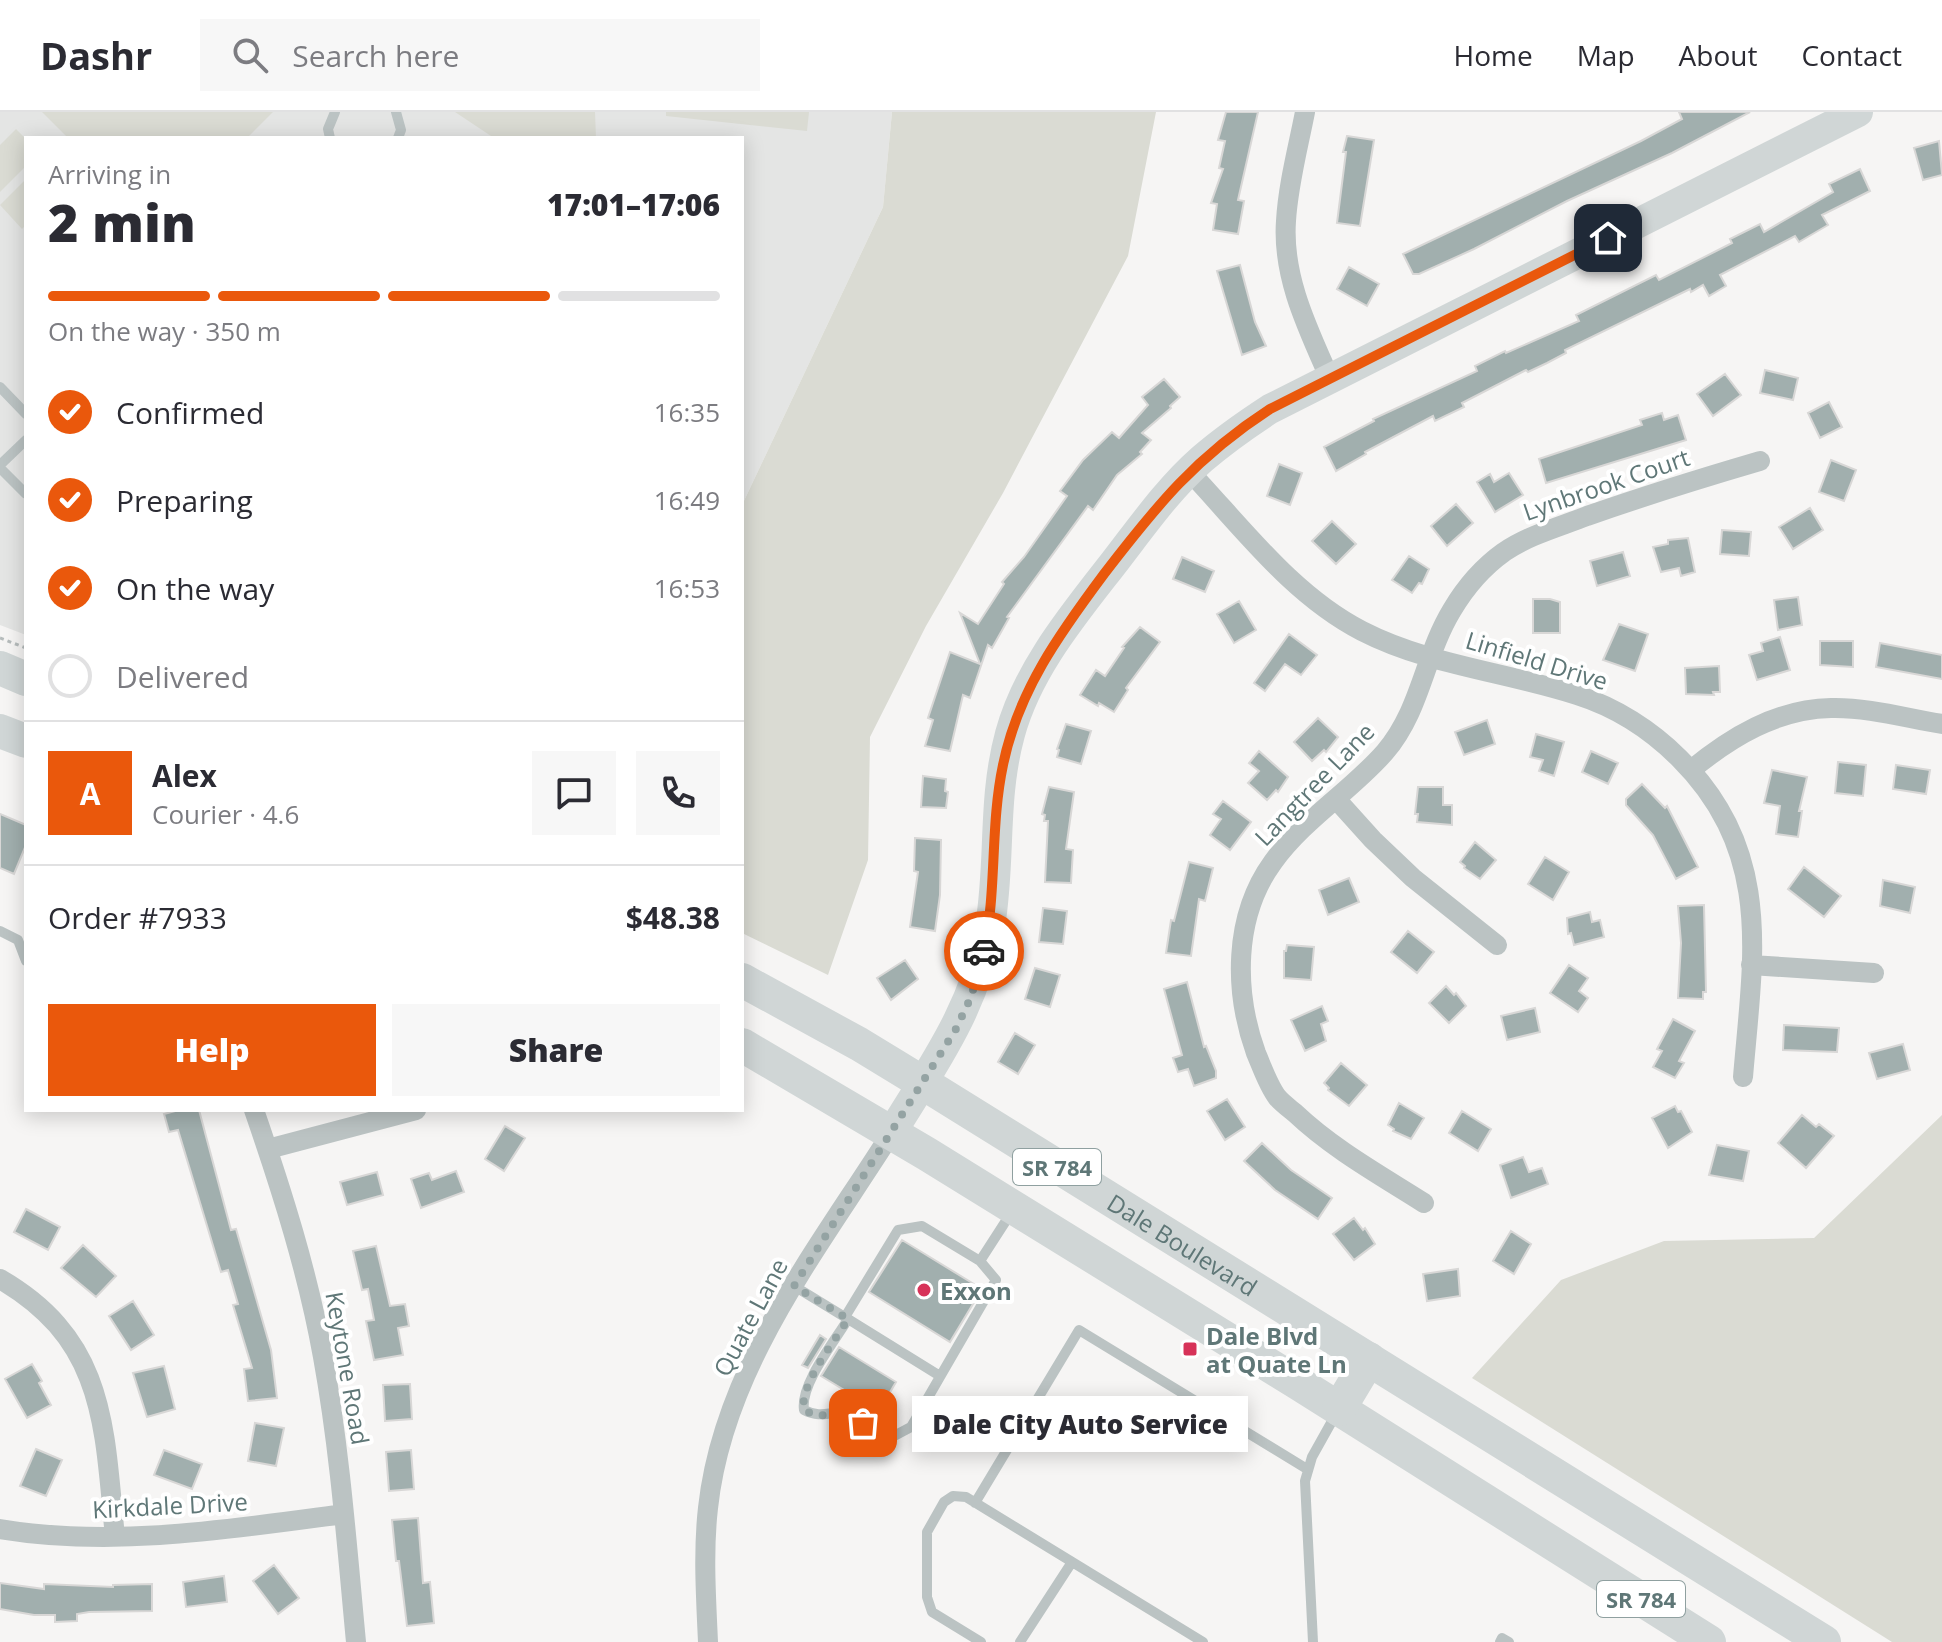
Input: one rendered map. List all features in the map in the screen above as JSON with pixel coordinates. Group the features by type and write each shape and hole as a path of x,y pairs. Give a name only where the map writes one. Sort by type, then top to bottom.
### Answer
{"main road":[{"path":"0,668 24,678"},
{"path":"0,731 24,740"},
{"name":"Dale Boulevard","path":"744,981 923,1083 1824,1642"},
{"name":"SR 784","path":"744,1046 892,1132 1709,1642"},
{"path":"1339,1409 1369,1359"}],"street":[{"path":"1305,112 1285,222 1288,264 1298,306 1330,379"},
{"path":"892,1132 956,1029 982,963 990,924 1002,767 1024,697 1066,625 1157,506 1189,471 1235,432 1270,409 1858,112"},
{"name":"Lynbrook Court","path":"1432,657 1462,593 1502,553 1527,538 1652,493 1760,461"},
{"name":"Linfield Drive","path":"1189,471 1299,588 1361,631 1432,657 1578,695 1641,727 1691,770 1730,826 1741,856 1751,902 1753,934 1743,1077"},
{"name":"Langtree Lane","path":"1424,1203 1344,1152 1277,1097 1250,1036 1243,1004 1242,944 1254,896 1272,862 1290,841 1387,750 1418,699 1432,657"},
{"path":"1691,770 1716,749 1744,732 1806,709 1855,710 1942,724"},
{"path":"1336,799 1413,878 1497,945"},
{"path":"1751,965 1874,973"},
{"name":"Keytone Road","path":"255,1112 305,1276 323,1355 344,1514 356,1642"},
{"path":"268,1149 408,1112"},
{"name":"Quate Lane","path":"708,1642 705,1565 708,1506 717,1458 732,1410 750,1364 794,1286 892,1132"},
{"path":"0,1279 42,1308 63,1330 89,1374 105,1436 115,1537"},
{"name":"Kirkdale Drive","path":"0,1529 27,1534 115,1537 267,1525 344,1514"}],"lane":[{"path":"330,136 328,129 335,112"},
{"path":"396,112 401,130 399,136"},
{"path":"0,387 24,412"},
{"path":"24,442 0,466 24,492"},
{"path":"0,931 18,940 24,956"},
{"path":"980,1261 1014,1208"},
{"path":"922,1226 980,1261 996,1280 911,1427 894,1436 879,1432 846,1413 816,1416 804,1410 802,1400 809,1384 898,1230 922,1226"},
{"path":"794,1286 940,1376"},
{"path":"975,1503 1079,1330 1307,1469"},
{"path":"1313,1642 1304,1502 1307,1469 1339,1409"},
{"path":"981,1642 932,1612 927,1597 927,1532 944,1502 953,1496 966,1497 1203,1642"},
{"path":"1020,1642 1072,1562"},
{"path":"1500,1642 1502,1638 1509,1642"}],"shaded area":[{"path":"0,112 892,112 883,207 744,501 744,136 24,136 24,634 0,625"},
{"path":"42,112 273,112 249,136 66,136"},
{"path":"455,112 595,112 596,136 491,136"},
{"path":"666,112 809,112 807,131 666,116"},
{"path":"892,112 1156,112 1128,256 1003,493 926,626 870,737 868,860 828,975 744,934 744,501 883,207"},
{"path":"16,129 24,137 24,168 0,192 0,145"},
{"path":"24,181 22,229 0,205"},
{"path":"1942,1115 1942,1642 1892,1642 1472,1378 1561,1280 1664,1241 1814,1238"}],"building":[{"path":"1226,112 1258,112 1238,200 1244,201 1238,234 1213,230 1217,204 1211,203 1223,169 1219,168 1225,141 1218,140"},
{"path":"1679,112 1750,112 1474,249 1413,274 1403,254 1641,141 1682,119"},
{"path":"1347,136 1374,140 1360,226 1337,223"},
{"path":"1939,141 1942,175 1923,180 1914,148"},
{"path":"1860,169 1870,191 1822,215 1828,225 1799,242 1795,236 1720,275 1726,286 1709,296 1703,285 1691,292 1690,289 1462,403 1464,407 1435,421 1433,416 1336,471 1324,447 1373,419 1477,371 1475,366 1505,351 1579,321 1576,315 1656,275 1659,280 1732,243 1730,239 1760,224 1764,232 1833,192 1829,184"},
{"path":"1240,265 1255,322 1266,346 1242,355 1217,271"},
{"path":"1349,267 1379,284 1367,306 1337,289"},
{"path":"1765,370 1798,378 1793,400 1760,393"},
{"path":"1725,374 1741,395 1713,416 1697,394"},
{"path":"1164,379 1180,397 1142,433 1151,440 1140,452 1142,454 1117,475 1093,510 1088,506 1007,617 992,648 988,645 970,698 963,695 950,751 925,746 933,720 928,718 950,652 980,664 960,613 978,624 1004,584 1002,582 1024,557 1067,496 1060,491 1083,460 1112,432 1119,438 1148,405 1142,397"},
{"path":"1829,402 1842,427 1820,438 1808,413"},
{"path":"1662,413 1664,420 1678,415 1686,440 1546,483 1539,459 1642,425 1640,420"},
{"path":"1831,460 1856,470 1844,501 1819,492"},
{"path":"1279,464 1302,473 1290,505 1267,496"},
{"path":"1509,473 1523,495 1495,512 1477,482 1490,474 1494,482"},
{"path":"1456,504 1473,523 1447,546 1431,526"},
{"path":"1810,508 1823,530 1793,549 1779,527"},
{"path":"1332,521 1356,544 1336,564 1312,541"},
{"path":"1722,530 1751,532 1749,556 1720,554"},
{"path":"1688,538 1695,572 1681,576 1679,568 1661,572 1653,547 1668,544 1668,540"},
{"path":"1623,552 1630,576 1597,586 1590,561"},
{"path":"1409,556 1429,569 1422,584 1419,583 1412,593 1392,580"},
{"path":"1182,557 1214,571 1205,592 1173,579"},
{"path":"1798,597 1802,625 1778,630 1774,600"},
{"path":"1533,599 1560,602 1560,633 1533,633"},
{"path":"1239,601 1256,630 1234,643 1217,614"},
{"path":"1619,624 1648,634 1635,671 1603,660"},
{"path":"1140,627 1160,642 1126,688 1128,690 1114,712 1080,695 1096,670 1105,676 1122,647"},
{"path":"1289,634 1317,655 1301,675 1285,664 1265,691 1254,683"},
{"path":"1780,637 1790,670 1757,680 1749,655 1763,651 1761,643"},
{"path":"1820,641 1853,641 1853,667 1820,665"},
{"path":"1880,643 1942,655 1942,679 1876,667"},
{"path":"1719,666 1720,692 1713,692 1714,695 1686,694 1685,668"},
{"path":"1318,718 1338,737 1326,752 1324,750 1312,761 1294,742"},
{"path":"1487,720 1495,744 1464,755 1455,732"},
{"path":"1066,724 1091,731 1081,764 1057,757"},
{"path":"1536,734 1564,742 1554,776 1539,771 1543,760 1530,757"},
{"path":"1259,751 1288,777 1278,792 1276,790 1267,800 1248,783 1259,771 1249,763"},
{"path":"1591,751 1618,763 1608,784 1582,772"},
{"path":"1838,762 1866,765 1863,796 1835,793"},
{"path":"1896,765 1930,770 1926,794 1893,789"},
{"path":"1772,770 1807,777 1799,811 1802,811 1798,837 1776,834 1780,806 1764,803"},
{"path":"923,776 946,779 946,808 921,807"},
{"path":"1642,784 1665,808 1667,806 1698,867 1676,879 1653,835 1626,805 1626,799"},
{"path":"1049,787 1074,792 1066,849 1073,850 1071,883 1045,882 1048,821 1044,821 1045,815 1042,814"},
{"path":"1418,787 1443,787 1443,805 1452,805 1452,825 1417,822"},
{"path":"1223,801 1251,822 1230,850 1210,835 1221,819 1213,814"},
{"path":"0,814 24,824 24,850 14,874 0,868"},
{"path":"915,838 941,840 940,895 935,931 910,927 918,872 914,871"},
{"path":"1475,842 1496,860 1480,879 1460,862"},
{"path":"1545,857 1569,872 1553,900 1528,884"},
{"path":"1189,862 1213,868 1205,901 1199,899 1191,956 1166,953 1171,920 1174,921"},
{"path":"1804,867 1841,896 1824,917 1788,889"},
{"path":"1349,878 1359,902 1328,915 1319,890"},
{"path":"1883,880 1915,887 1910,913 1880,906"},
{"path":"1704,905 1706,992 1703,992 1703,999 1678,998 1681,943 1678,906"},
{"path":"1043,908 1067,911 1063,944 1039,942"},
{"path":"1590,912 1592,922 1600,920 1604,937 1574,945 1571,933 1568,934 1567,918"},
{"path":"1408,931 1434,952 1417,973 1391,952"},
{"path":"1287,945 1314,947 1311,980 1284,978 1284,951"},
{"path":"905,960 918,979 891,1000 877,978"},
{"path":"1569,965 1588,978 1579,991 1588,998 1578,1012 1550,993"},
{"path":"1035,968 1060,975 1050,1007 1025,999"},
{"path":"1187,982 1204,1047 1216,1071 1216,1078 1194,1086 1188,1069 1178,1072 1173,1058 1182,1055 1164,989"},
{"path":"1446,986 1466,1006 1449,1023 1429,1003"},
{"path":"1322,1006 1328,1021 1321,1024 1326,1041 1305,1051 1291,1020"},
{"path":"1535,1008 1540,1032 1507,1040 1501,1016"},
{"path":"1673,1019 1695,1031 1679,1061 1684,1063 1675,1078 1653,1067 1662,1051 1657,1049"},
{"path":"1784,1025 1839,1028 1837,1052 1783,1050"},
{"path":"1015,1033 1035,1045 1018,1074 998,1062"},
{"path":"1903,1044 1910,1070 1877,1079 1869,1053"},
{"path":"1341,1063 1367,1085 1349,1106 1328,1090 1324,1083"},
{"path":"1227,1099 1245,1127 1225,1140 1207,1111"},
{"path":"1399,1103 1424,1118 1411,1139 1393,1131 1388,1125"},
{"path":"1675,1106 1692,1132 1668,1148 1652,1118"},
{"path":"1462,1111 1491,1129 1478,1151 1449,1133"},
{"path":"200,1112 231,1230 236,1229 271,1350 277,1398 248,1401 244,1369 252,1368 233,1305 238,1304 228,1270 221,1272 178,1130 169,1132 164,1114"},
{"path":"1802,1115 1834,1136 1806,1168 1778,1143"},
{"path":"505,1126 525,1138 504,1171 485,1159"},
{"path":"1262,1143 1291,1170 1332,1198 1318,1219 1275,1190 1244,1161"},
{"path":"1717,1145 1749,1151 1743,1181 1709,1175"},
{"path":"1523,1157 1529,1172 1542,1168 1548,1184 1511,1198 1500,1165"},
{"path":"456,1171 464,1192 421,1208 411,1179 429,1173 432,1180"},
{"path":"377,1172 383,1195 347,1205 340,1182"},
{"path":"26,1209 60,1227 48,1250 14,1232"},
{"path":"1354,1218 1375,1244 1354,1260 1333,1234"},
{"path":"1511,1231 1531,1244 1514,1274 1493,1261"},
{"name":"Exxon","path":"902,1240 982,1289 950,1342 869,1292"},
{"path":"83,1245 116,1276 96,1297 61,1268"},
{"path":"376,1246 390,1306 405,1304 409,1326 398,1328 403,1355 374,1360 366,1321 374,1320 368,1289 362,1290 353,1251"},
{"path":"1458,1269 1460,1296 1427,1301 1423,1274"},
{"path":"133,1301 154,1335 131,1350 109,1316"},
{"path":"820,1335 826,1339 808,1368 802,1365"},
{"path":"839,1347 896,1382 879,1411 821,1376"},
{"path":"32,1364 51,1405 27,1418 5,1379"},
{"path":"164,1366 175,1409 147,1417 133,1373"},
{"path":"410,1384 412,1419 385,1421 383,1385"},
{"path":"255,1423 284,1428 276,1466 248,1461"},
{"path":"36,1449 62,1460 46,1496 20,1486"},
{"path":"164,1450 202,1464 192,1489 154,1475"},
{"path":"411,1450 414,1489 389,1491 386,1452"},
{"path":"418,1518 423,1583 430,1582 434,1623 407,1626 392,1520"},
{"path":"274,1565 299,1598 278,1614 253,1581"},
{"path":"224,1576 227,1602 186,1607 183,1582"},
{"path":"0,1583 44,1589 44,1584 113,1587 152,1584 152,1611 89,1612 77,1614 77,1621 55,1622 55,1615 0,1609"}],"way so far":[{"path":"863,1423 846,1413 816,1416 804,1410 802,1400 809,1384 848,1319 794,1286 956,1029 971,997 984,951"}],"place":[{"name":"Exxon","path":"924,1290"},
{"name":"Dale Blvd at Quate Ln","path":"1190,1349"},
{"name":"Dale City Auto Service","path":"863,1423"}],"route":[{"path":"984,951 990,924 1002,767 1024,697 1066,625 1157,506 1202,459 1270,409 1608,238"}]}
